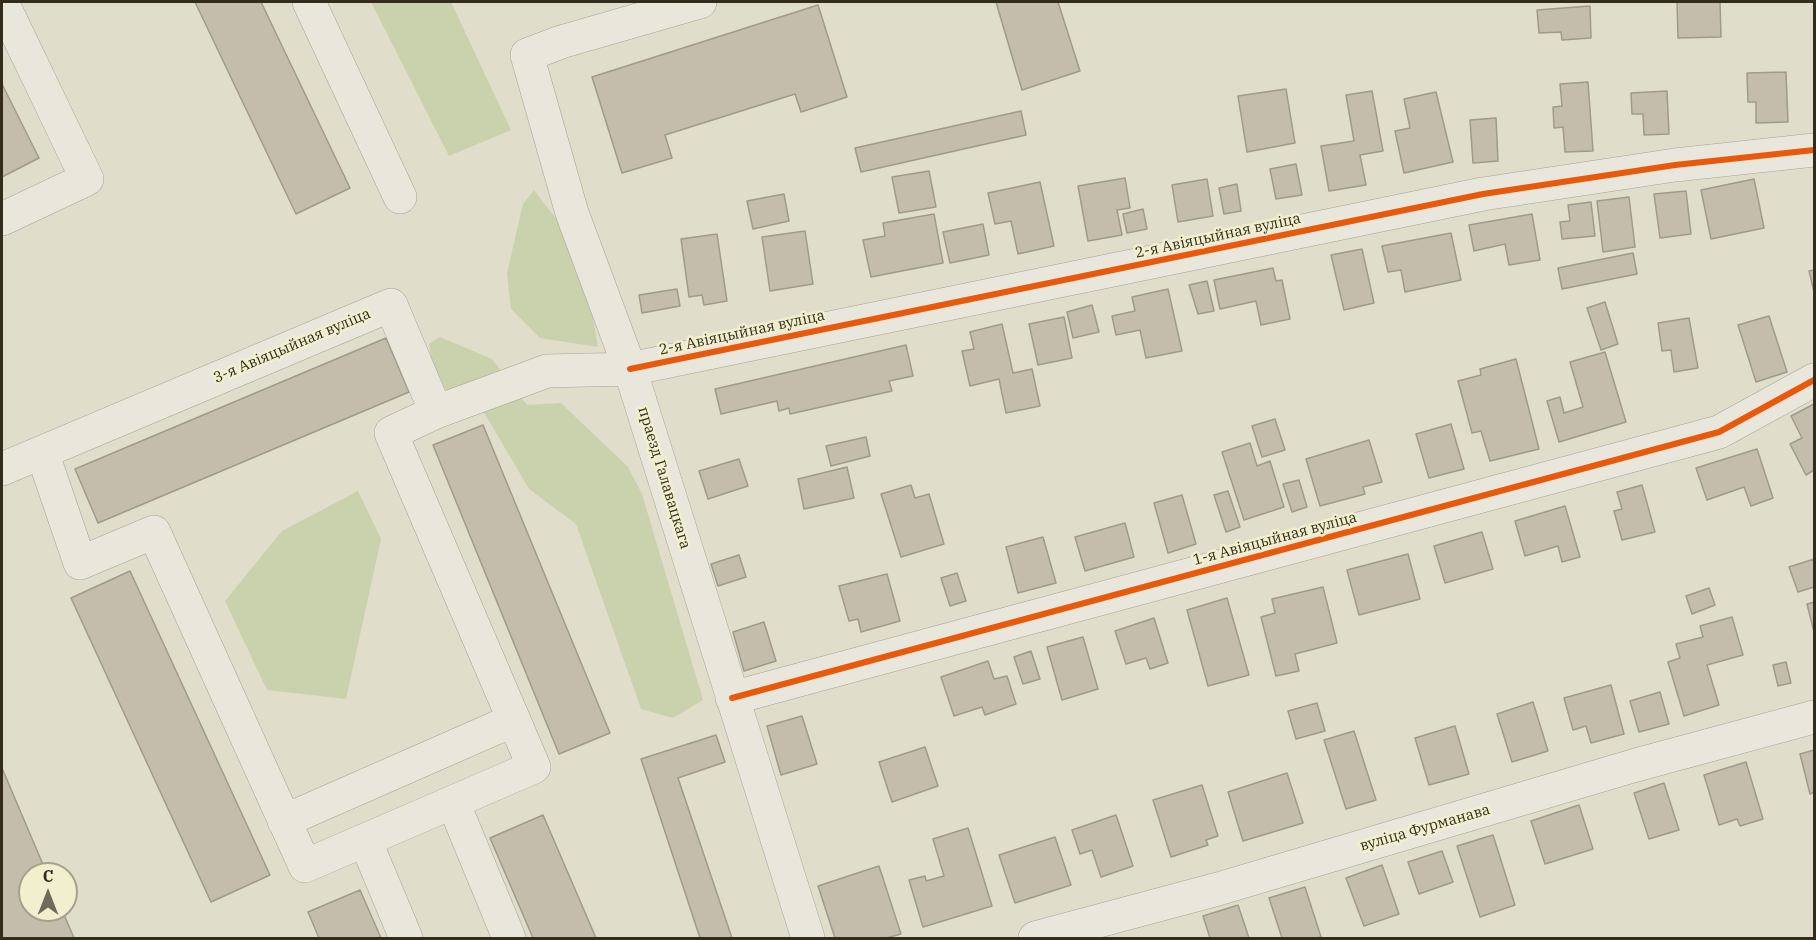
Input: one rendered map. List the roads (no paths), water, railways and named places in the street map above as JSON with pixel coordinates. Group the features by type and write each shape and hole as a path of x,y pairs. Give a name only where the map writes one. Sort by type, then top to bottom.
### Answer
{"street":[{"path":"2,2 87,179 2,219"},
{"path":"309,2 400,197"},
{"name":"праезд Галавацкага","path":"700,2 561,42 527,55 572,213 630,369 808,939"},
{"name":"2-я Авіяцыйная вуліца","path":"630,369 1483,194 1676,165 1815,150"},
{"name":"3-я Авіяцыйная вуліца","path":"2,469 391,305 436,412"},
{"path":"42,452 80,563 154,532 305,866 534,768 391,433 436,412 547,371 630,369"},
{"name":"1-я Авіяцыйная вуліца","path":"732,698 1719,432 1815,380"},
{"name":"вуліца Фурманава","path":"1035,939 1218,888 1636,765 1815,717"},
{"path":"284,821 514,720"},
{"path":"453,802 509,939"},
{"path":"366,840 406,939"}]}
